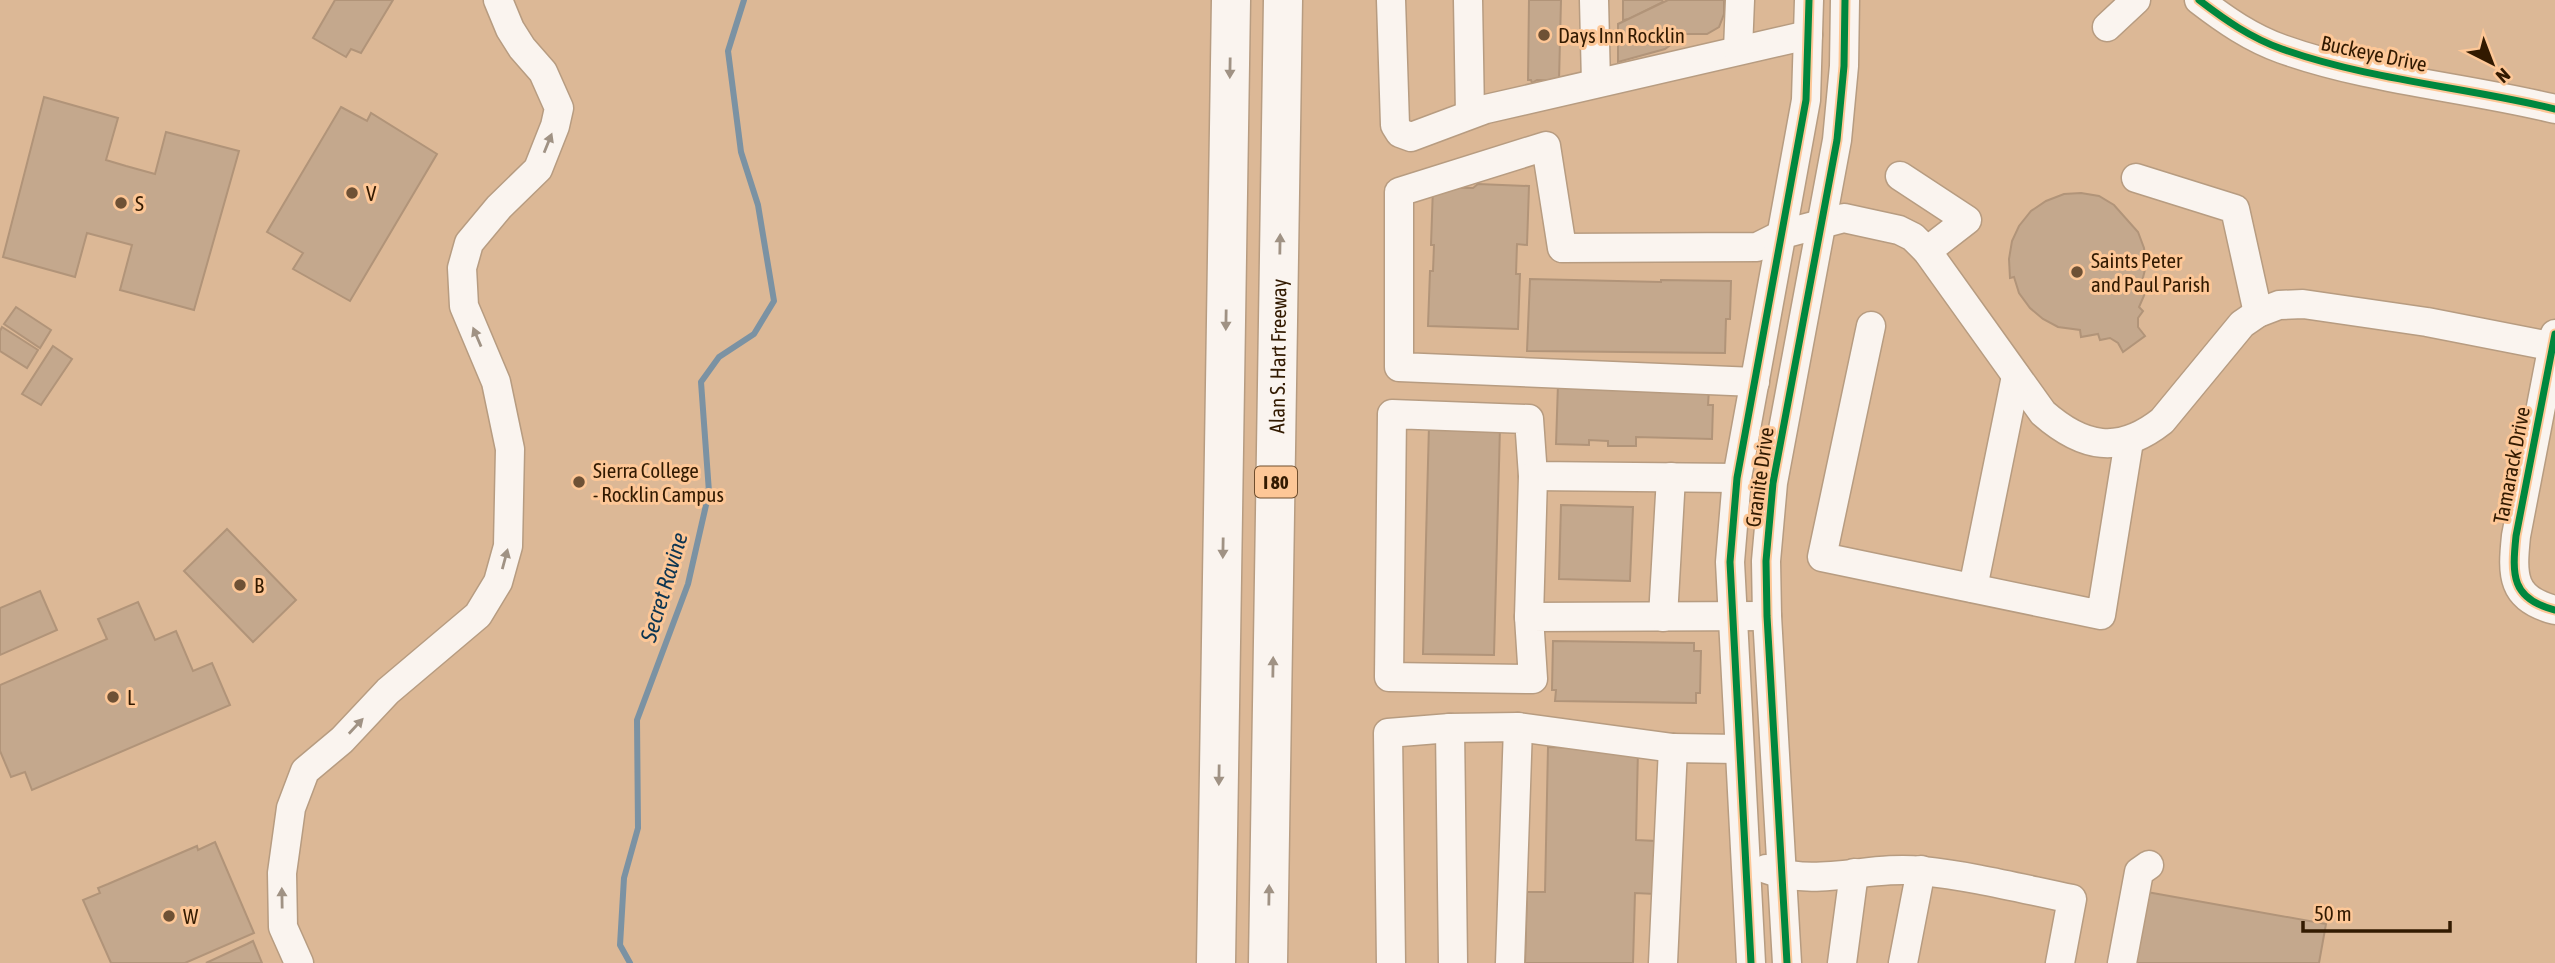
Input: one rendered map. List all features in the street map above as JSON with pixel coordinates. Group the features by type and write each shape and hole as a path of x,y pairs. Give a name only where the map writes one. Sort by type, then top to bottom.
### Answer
{"highway":[{"name":"I 80","path":"1216,963 1231,0"},
{"name":"Alan S. Hart Freeway","path":"1268,963 1283,0"}],"street":[{"path":"299,963 284,927 282,873 291,808 305,771 342,740 388,691 478,615 498,582 508,545 510,449 496,382 464,306 462,268 469,243 499,207 538,169 559,108 543,72 510,29 498,0"},
{"path":"1391,0 1395,125 1400,133 1411,137 1470,114 1808,35"},
{"path":"1468,0 1470,114"},
{"path":"1594,0 1596,83"},
{"path":"1738,50 1740,0"},
{"name":"Granite Drive","path":"1751,963 1730,562 1737,478 1806,100 1809,0"},
{"name":"Granite Drive","path":"1787,963 1766,561 1773,483 1841,106 1845,0"},
{"path":"2107,27 2136,0"},
{"name":"Buckeye Drive","path":"2199,0 2244,31 2280,48 2312,58 2555,109"},
{"path":"1755,382 1399,367 1399,192 1546,146 1562,248 1757,247 1783,234 1844,218 1899,229 1913,237 1927,251 2043,413 2058,426 2092,441 2129,441 2146,434 2162,421 2242,324 2258,313 2279,305 2303,304 2554,342"},
{"path":"1900,176 1967,220 1927,251"},
{"path":"2136,178 2235,209 2258,313"},
{"path":"1871,326 1822,557 2101,615 2129,441"},
{"name":"Tamarack Drive","path":"2554,342 2516,536 2515,576 2520,591 2528,600 2555,610"},
{"path":"1973,588 2015,376"},
{"path":"1392,414 1529,419 1534,476 1529,617 1533,679 1389,677 1392,414"},
{"path":"1534,476 1737,478"},
{"path":"1663,617 1671,477"},
{"path":"1529,617 1767,616"},
{"path":"1391,963 1388,733 1450,728 1518,727 1672,748 1738,749"},
{"path":"1510,963 1518,727"},
{"path":"1450,728 1453,963"},
{"path":"1663,963 1672,748"},
{"path":"1745,837 1760,866 1782,875 1807,878 1920,870 2072,899 2060,963"},
{"path":"2122,963 2138,872 2150,865"},
{"path":"1903,963 1920,870"},
{"path":"1842,963 1854,873"}],"building":[{"path":"335,0 393,0 361,53 351,49 346,57 313,38"},
{"name":"Days Inn Rocklin","path":"1529,0 1561,0 1559,81 1537,80 1532,83 1528,80"},
{"path":"1623,0 1662,0 1663,2 1623,20"},
{"path":"1668,0 1724,0 1724,14 1719,27 1707,34 1678,34 1673,43 1665,49 1618,62 1618,24"},
{"name":"S","path":"44,97 118,118 106,160 126,166 155,174 166,132 239,151 194,310 120,290 132,245 87,233 75,277 3,257"},
{"name":"V","path":"341,107 367,121 371,113 437,154 350,301 293,269 303,253 267,232"},
{"path":"1478,184 1529,186 1527,245 1517,244 1516,274 1520,274 1518,329 1428,326 1434,245 1431,245 1433,187 1473,188"},
{"name":"Saints Peter and Paul Parish","path":"2064,194 2099,196 2114,205 2138,232 2144,248 2146,266 2140,289 2146,291 2139,307 2143,311 2138,318 2138,327 2145,336 2123,352 2118,343 2110,338 2100,340 2098,334 2081,337 2080,330 2058,327 2043,319 2019,293 2014,277 2010,278 2012,241 2019,226 2031,211"},
{"path":"1530,279 1731,281 1730,319 1726,319 1725,353 1527,351"},
{"path":"16,307 51,330 40,348 4,324"},
{"path":"2,327 38,350 27,368 0,351"},
{"path":"53,346 72,359 41,405 22,394"},
{"path":"1558,384 1709,389 1708,405 1713,405 1712,439 1636,437 1636,446 1608,446 1608,441 1589,440 1589,445 1556,444"},
{"path":"1429,425 1500,427 1494,655 1423,654"},
{"path":"1561,505 1633,507 1630,581 1559,579"},
{"name":"B","path":"227,529 296,600 253,642 184,571"},
{"path":"40,591 57,630 0,655 0,608"},
{"name":"L","path":"138,602 155,640 176,631 193,671 212,663 230,705 32,790 25,772 11,777 0,751 0,685 107,639 98,619"},
{"path":"1553,641 1694,643 1694,651 1701,651 1700,693 1696,693 1696,703 1555,701 1556,690 1552,690"},
{"path":"1548,747 1638,749 1636,840 1656,841 1655,894 1635,893 1633,963 1525,963 1527,892 1545,892"},
{"name":"W","path":"215,842 254,933 185,963 111,963 83,900 100,893 98,888 197,846 198,850"},
{"path":"2147,892 2326,924 2319,963 2134,963"},
{"path":"253,941 262,963 206,963 247,944"}],"waterway":[{"name":"Secret Ravine","path":"630,963 620,945 624,878 638,828 637,720 688,584 709,492 701,382 719,357 754,334 774,301 758,205 741,152 728,51 744,0"}],"cycle path":[{"path":"1751,963 1730,562 1737,478 1806,100 1809,0"},
{"path":"1787,963 1766,561 1773,483 1837,140 1844,66 1845,0"},
{"path":"2199,0 2260,40 2315,60 2555,109"},
{"path":"2555,334 2516,536 2514,562 2515,574 2522,592 2530,599 2555,610"}],"place":[{"name":"Days Inn Rocklin","path":"1544,35"},
{"name":"V","path":"352,193"},
{"name":"S","path":"121,203"},
{"name":"Saints Peter and Paul Parish","path":"2077,272"},
{"name":"Sierra College - Rocklin Campus","path":"579,482"},
{"name":"B","path":"240,585"},
{"name":"L","path":"113,697"},
{"name":"W","path":"169,916"}]}
